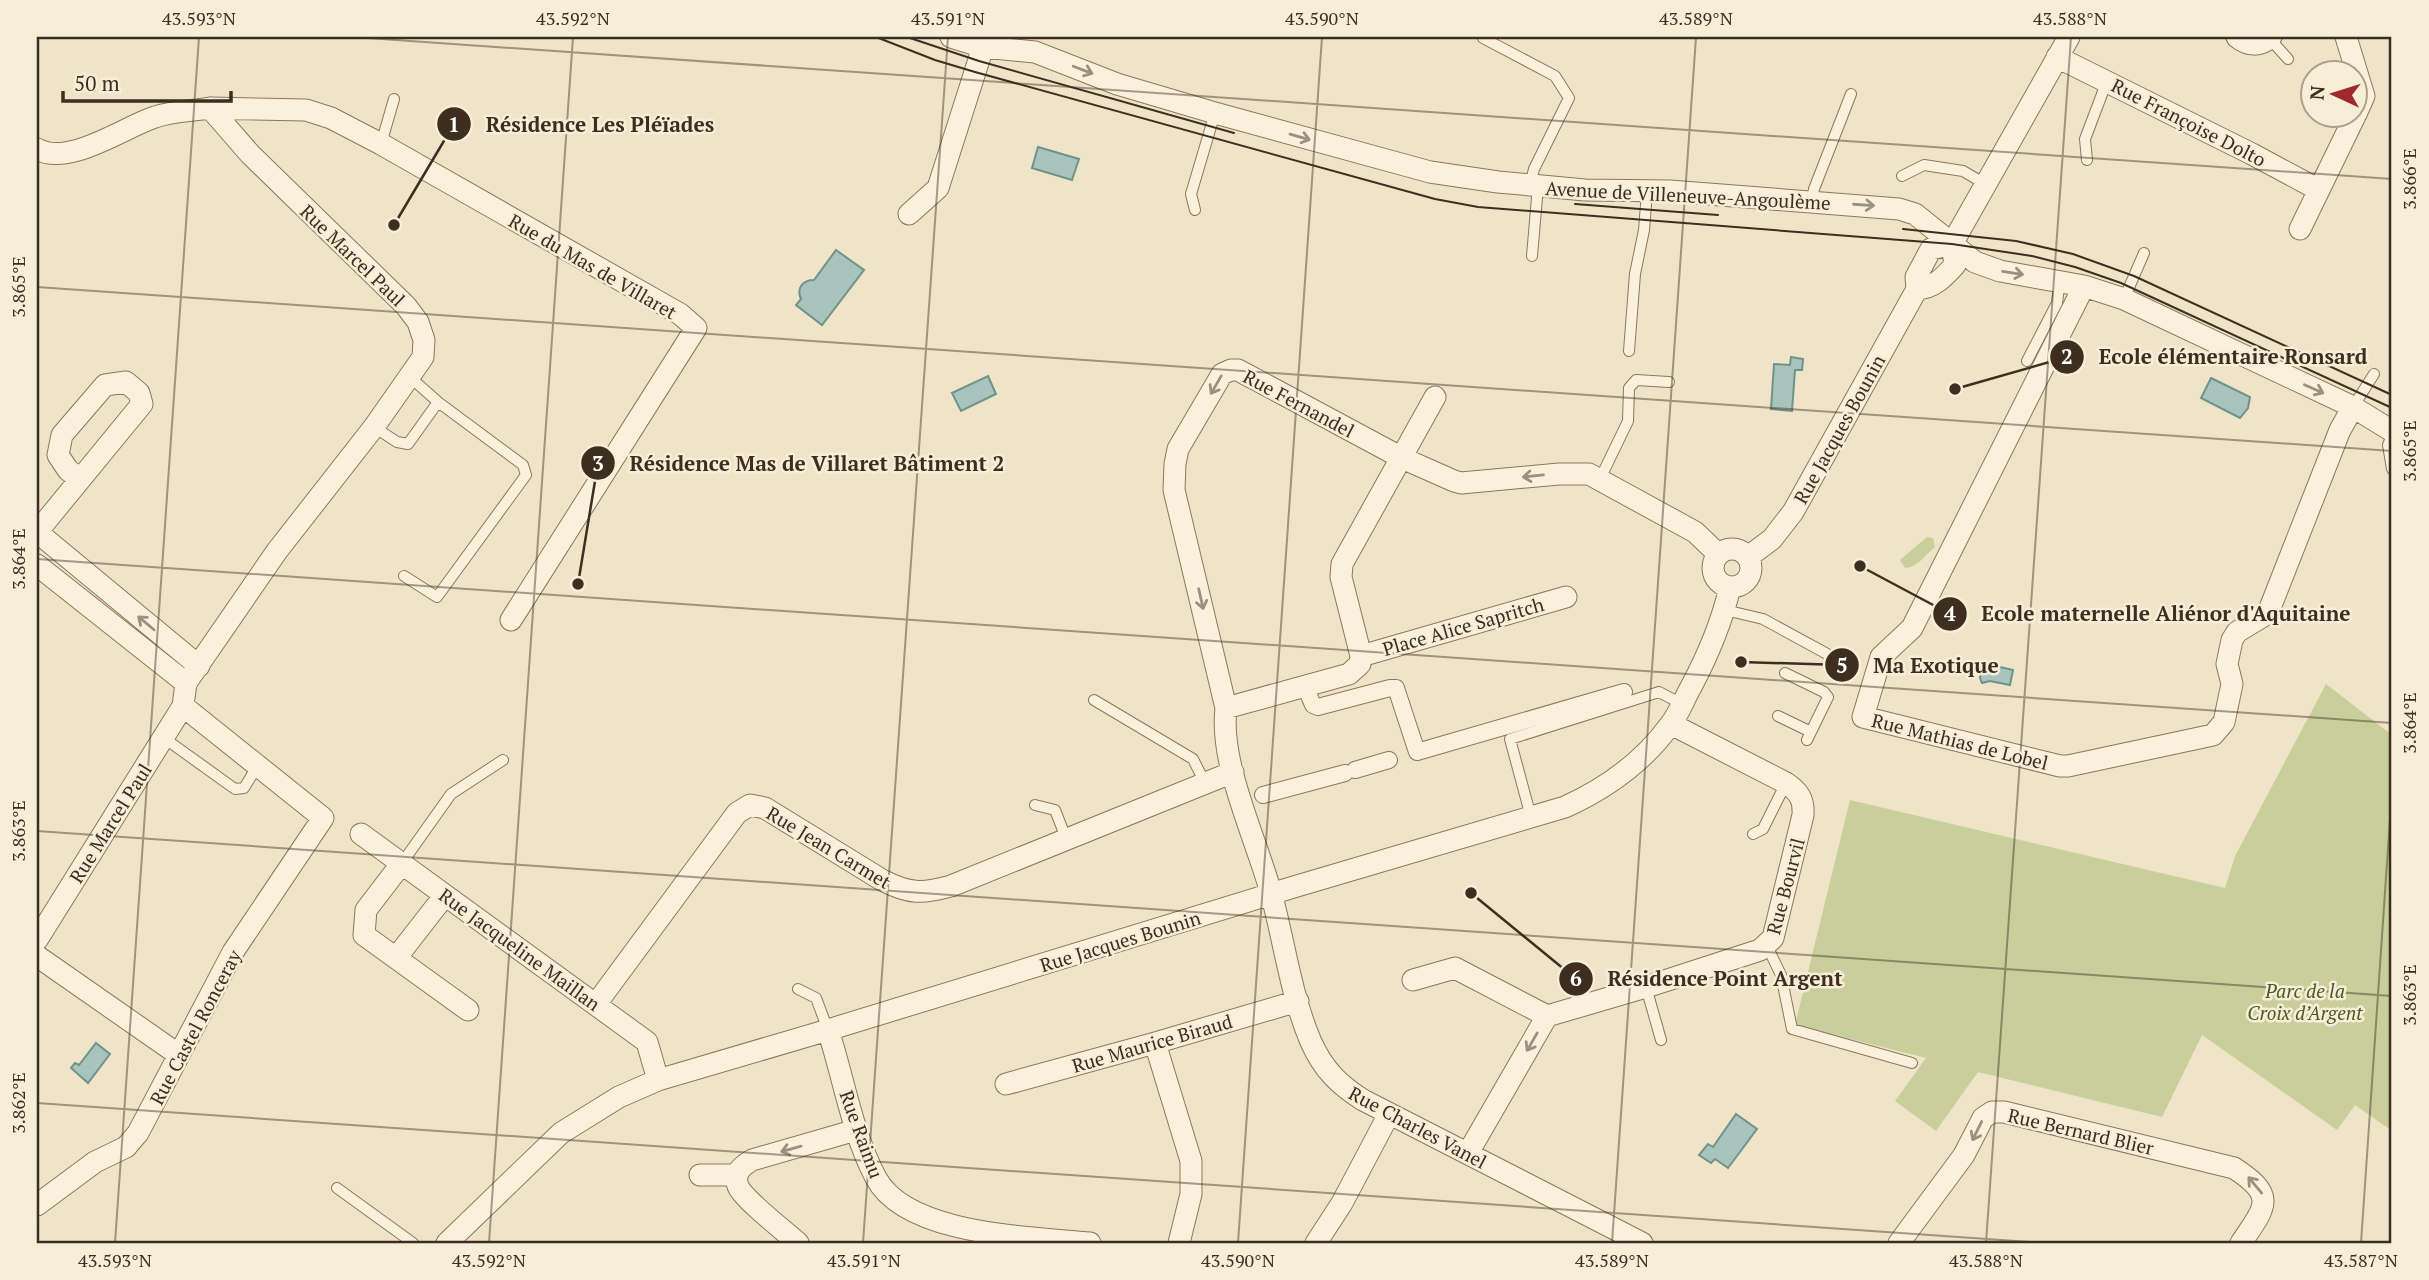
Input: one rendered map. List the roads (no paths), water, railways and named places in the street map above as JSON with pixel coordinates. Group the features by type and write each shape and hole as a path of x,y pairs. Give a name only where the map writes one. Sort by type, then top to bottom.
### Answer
{"street":[{"name":"Avenue de Villeneuve-Angoulème","path":"951,37 983,47 1020,43 1035,52 1117,84 1430,172 1585,190 1670,191 1892,207 1915,214 1976,262 2000,271 2060,280 2124,299 2353,407 2392,433"},
{"path":"1917,289 1927,288 1955,265 1952,244 2069,37"},
{"path":"2237,37 2244,43 2253,45 2270,38"},
{"path":"2346,37 2353,60"},
{"path":"909,214 938,188 983,47"},
{"name":"Rue Françoise Dolto","path":"2057,57 2319,190"},
{"path":"37,149 61,155 102,141 139,122 160,115 210,108"},
{"name":"Rue du Mas de Villaret","path":"210,108 306,110 331,118 382,144 680,314 696,328 511,621"},
{"name":"Rue Marcel Paul","path":"37,940 183,706 192,675 285,540 374,427 423,357 424,340 414,315 250,154 210,108"},
{"path":"2300,229 2348,130"},
{"name":"Rue Jacques Bounin","path":"447,1243 561,1133 620,1097 658,1080 1565,807 1614,781 1634,765 1671,724 1709,654 1725,610 1730,587 1738,586 1750,573 1748,557 1772,539 1793,512 1917,289 1916,277 1931,249 1952,244"},
{"name":"Rue Mathias de Lobel","path":"2084,286 1912,628 1881,657 1863,717 2053,765 2068,766 2213,735 2224,722 2232,684 2227,664 2232,640 2237,632 2265,615 2270,608 2340,430 2353,407"},
{"name":"Rue Fernandel","path":"1271,894 1233,772 1224,727 1226,708 1174,490 1178,450 1222,374 1238,370 1402,457 1461,483 1589,474 1695,532 1718,554"},
{"path":"80,479 68,470 58,455 62,435 105,385 126,382 139,393 142,404 37,532 192,675"},
{"path":"1226,708 1349,674 1360,664 1361,656 1341,576 1342,564 1435,397"},
{"path":"1730,587 1716,578 1713,570 1718,554 1733,549 1748,557"},
{"path":"37,565 192,675"},
{"name":"Place Alice Sapritch","path":"1361,656 1566,597"},
{"path":"1305,686 1313,705 1318,707 1396,688 1417,752"},
{"path":"1263,795 1623,692"},
{"path":"183,706 258,765"},
{"name":"Rue Bourvil","path":"1547,1016 1646,987 1767,946 1773,938 1804,802 1787,780 1671,724"},
{"name":"Rue Castel Ronceray","path":"37,1205 95,1162 126,1147 138,1133 233,952 323,818 258,765"},
{"name":"Rue Jean Carmet","path":"596,1004 737,813 750,805 765,808 882,880 915,893 951,886 1233,772"},
{"name":"Rue Jacqueline Maillan","path":"361,834 647,1042 658,1080"},
{"path":"402,863 366,910 364,935 468,1010"},
{"name":"Rue Charles Vanel","path":"1271,894 1311,1042 1326,1068 1341,1086 1389,1114 1642,1243"},
{"path":"396,958 445,895"},
{"path":"37,956 179,1055"},
{"path":"1413,980 1455,968 1547,1016 1468,1153"},
{"name":"Rue Maurice Biraud","path":"1006,1084 1298,1001"},
{"name":"Rue Raimu","path":"828,1030 856,1130 876,1178 885,1192 939,1222 974,1231 1090,1243"},
{"path":"1156,1043 1191,1161 1191,1194 1179,1243"},
{"name":"Rue Bernard Blier","path":"1899,1243 1964,1156 1983,1118 1992,1112 2004,1112 2234,1168 2253,1180 2264,1197 2263,1210 2241,1243"},
{"path":"1316,1243 1342,1203 1389,1114"},
{"path":"798,1243 738,1187 737,1175 741,1167 752,1160 856,1130"},
{"path":"700,1175 737,1175"}],"lane":[{"path":"1483,38 1555,76 1569,98 1534,169 1532,256"},
{"path":"2270,38 2288,59"},
{"path":"2087,160 2085,139 2107,81"},
{"path":"1812,201 1814,189 1851,94"},
{"path":"382,144 394,99"},
{"path":"1195,210 1191,194 1214,113"},
{"path":"1902,176 1924,165 1963,171 1987,185"},
{"path":"1629,351 1635,274 1644,230 1647,192"},
{"path":"2124,299 2144,253"},
{"path":"2027,360 2057,303 2060,280"},
{"path":"2353,407 2374,374"},
{"path":"404,576 437,597 526,475 523,465 410,377"},
{"path":"1600,479 1628,421 1629,388 1636,380 1669,382"},
{"path":"374,427 397,443 408,444 438,401"},
{"path":"2392,433 2388,445 2392,469"},
{"path":"1725,610 1763,619 1851,667"},
{"path":"1778,716 1809,736 1828,697 1824,692 1785,673"},
{"path":"1531,817 1510,739 1660,692 1682,704"},
{"path":"1094,700 1193,759 1206,785"},
{"path":"164,738 235,789 244,788 258,765"},
{"path":"402,863 451,794 503,760"},
{"path":"1753,834 1763,829 1787,780"},
{"path":"1035,805 1055,810 1066,838"},
{"path":"1767,946 1781,975 1792,1029 1912,1063"},
{"path":"1646,987 1661,1040"},
{"path":"798,989 816,998 828,1030"},
{"path":"337,1188 413,1243"}],"water":[{"path":"1038,147 1079,159 1072,180 1032,168"},
{"path":"836,250 864,270 822,325 796,305 801,299 799,291 802,285 814,280"},
{"path":"1791,357 1803,359 1802,370 1795,370 1792,411 1771,409 1774,364 1790,365"},
{"path":"988,376 996,394 961,411 952,393"},
{"path":"2211,378 2250,397 2248,408 2240,418 2201,398"},
{"path":"1983,663 2013,670 2010,685 1990,681 1982,683 1980,678"},
{"path":"96,1043 110,1054 88,1083 71,1068 75,1063 79,1065"},
{"path":"1736,1114 1757,1129 1728,1168 1715,1159 1711,1163 1699,1155 1708,1144 1713,1147"}],"tram line":[{"path":"876,37 975,72 1435,199 1478,207 1952,244 2032,256 2121,283 2392,408"},
{"path":"907,37 979,61 1234,133"},
{"path":"1575,204 1718,215"},
{"path":"1903,229 2016,241 2073,254 2134,276 2392,395"}],"place":[{"name":"Résidence Les Pléïades","path":"394,225"},
{"name":"Ecole élémentaire Ronsard","path":"1955,389"},
{"name":"Ecole maternelle Aliénor d'Aquitaine","path":"1860,566"},
{"name":"Résidence Mas de Villaret Bâtiment 2","path":"578,584"},
{"name":"Ma Exotique","path":"1741,662"},
{"name":"Résidence Point Argent","path":"1471,893"}],"park label":[{"name":"Parc de la Croix d’Argent","path":"2305,1001"}]}
